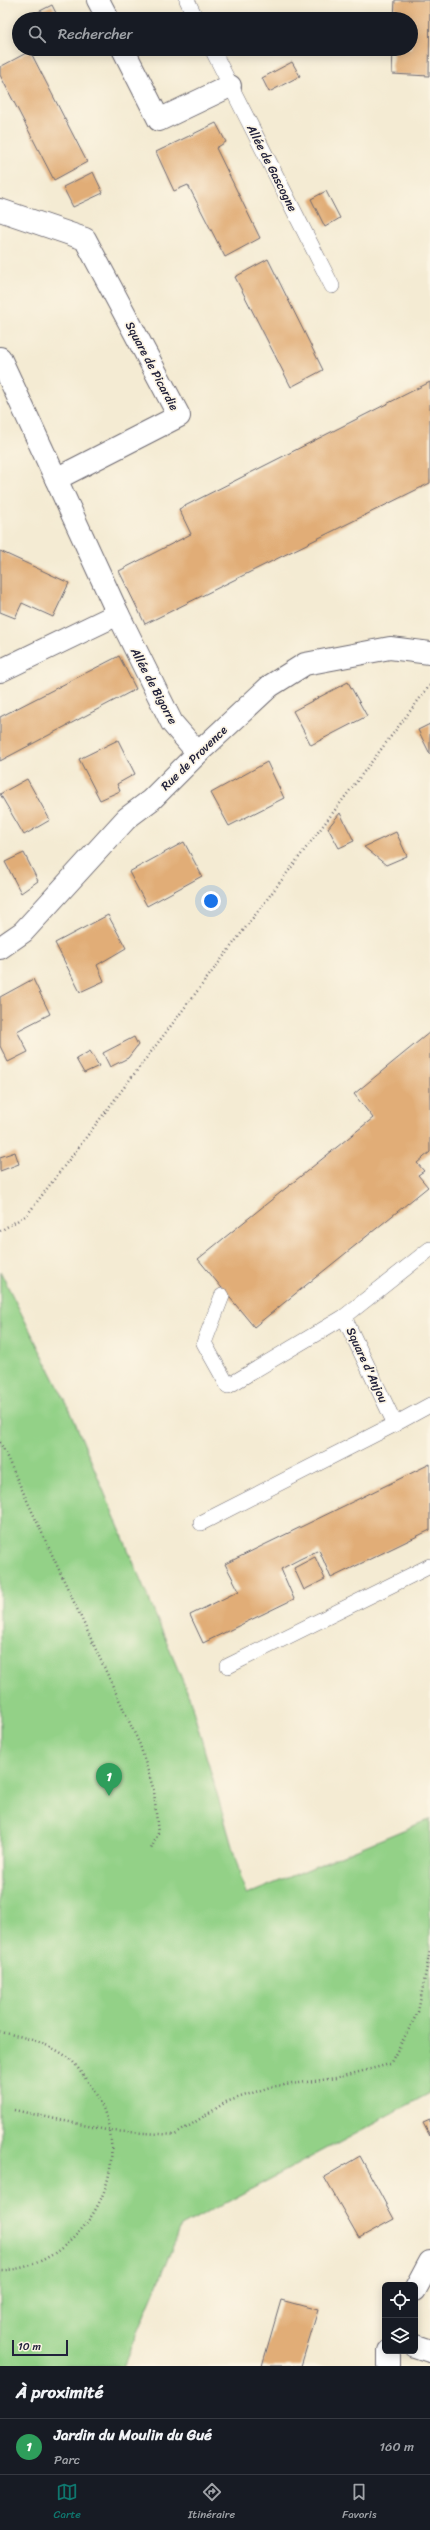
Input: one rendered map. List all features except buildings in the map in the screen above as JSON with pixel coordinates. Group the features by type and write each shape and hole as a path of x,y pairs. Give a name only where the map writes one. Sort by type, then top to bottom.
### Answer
{"street":[{"path":"98,0 104,12"},
{"path":"127,56 159,120 230,86"},
{"name":"Square de Picardie","path":"0,210 85,239 180,416 56,479"},
{"path":"0,358 56,479"},
{"name":"Allée de Bigorre","path":"56,479 118,614 172,723 198,753"},
{"path":"0,671 118,614"},
{"name":"Rue de Provence","path":"0,948 24,932 127,818 150,800 270,686 305,664 390,648 430,653"},
{"path":"418,2284 430,2262"},
{"path":"418,2347 430,2351"},
{"path":"389,2354 389,2366"}],"lane":[{"path":"187,0 193,12"},
{"name":"Allée de Gascogne","path":"215,56 332,286"},
{"name":"Square d'Anjou","path":"395,1424 344,1317 430,1249"},
{"path":"222,1296 204,1342 228,1386 344,1317"},
{"path":"201,1523 430,1405"},
{"path":"228,1666 430,1566"}],"path":[{"path":"0,1230 27,1215 430,684"},
{"path":"0,1442 140,1745 154,1792 158,1834 151,1849"},
{"path":"14,2110 111,2131 175,2135 226,2102 263,2089 336,2078 390,2064 418,2012 430,1951"},
{"path":"0,2032 34,2039 70,2060 96,2092 111,2131 112,2170 100,2206 78,2237 47,2259 10,2271 0,2270"}],"green space":[{"path":"0,1271 70,1410 189,1696 246,1895 430,1819 430,2093 181,2227 123,2366 0,2366"}],"place":[{"name":"Jardin du Moulin du Gué","path":"109,1796"}]}
